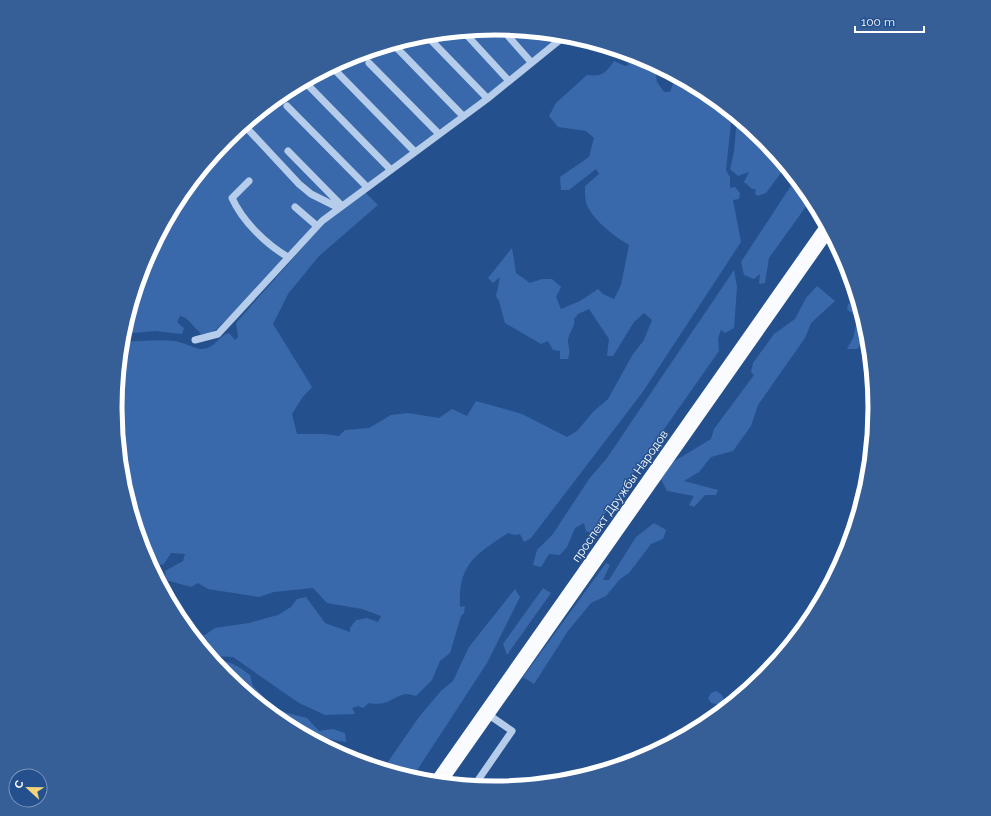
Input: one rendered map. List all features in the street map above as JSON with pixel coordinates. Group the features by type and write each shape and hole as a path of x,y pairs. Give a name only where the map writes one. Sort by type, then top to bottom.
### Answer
{"main road":[{"name":"проспект Дружбы Народов","path":"445,778 487,714 823,229"},
{"name":"проспект Дружбы Народов","path":"438,777 487,714 826,236"}],"street":[{"path":"508,35 531,62"},
{"path":"468,36 509,81"},
{"path":"195,340 218,334 317,226 340,207 488,98 557,40"},
{"path":"431,41 488,98"},
{"path":"397,48 463,116"},
{"path":"369,63 439,134"},
{"path":"336,71 415,152"},
{"path":"308,85 391,170"},
{"path":"287,106 367,187"},
{"path":"248,130 298,184 311,194 340,207"},
{"path":"288,151 340,207"},
{"path":"249,181 232,198 237,208 255,230 278,251 288,257"},
{"path":"295,207 317,226"},
{"path":"478,780 512,731 487,714"}],"shaded area":[{"path":"496,35 544,38 560,41 324,216 319,218 314,227 291,251 285,253 276,268 218,328 211,333 201,334 186,318 180,316 177,322 184,328 182,334 155,331 130,333 142,288 172,221 185,201 215,162 232,144 268,112 309,85 353,63 423,42 447,38"},
{"path":"626,59 655,71 657,82 664,92 670,92 674,81 703,98 731,119 726,170 730,177 730,188 735,187 740,193 739,199 733,200 741,242 642,393 531,538 524,542 520,534 515,535 508,533 486,548 471,562 462,580 460,607 465,606 464,613 461,616 450,653 440,661 432,680 416,696 406,694 381,704 369,703 363,708 358,706 352,708 355,714 325,715 299,703 233,657 217,656 200,635 205,635 215,628 249,623 278,615 291,607 297,599 306,597 325,623 350,632 350,628 356,620 367,618 378,622 381,616 362,609 327,603 313,588 274,592 259,597 208,589 198,583 191,587 166,580 165,571 183,561 185,554 171,553 164,564 158,566 142,528 135,505 126,457 122,408 123,384 129,342 169,340 201,349 210,347 229,333 235,340 238,337 236,323 326,221 365,192 378,205 319,256 288,294 273,324 312,387 302,398 292,414 297,434 324,434 339,436 345,430 369,428 391,415 408,413 439,418 452,409 467,416 476,401 522,414 567,437 577,431 593,412 608,399 633,354 644,340 652,320 644,313 634,322 613,356 607,356 609,339 589,309 578,314 574,319 574,324 568,340 568,359 560,359 560,351 553,350 548,341 541,344 505,323 499,301 496,296 500,277 493,283 488,278 512,248 516,273 530,283 542,279 552,279 561,287 556,297 561,309 580,301 598,289 603,294 614,299 621,285 629,245 598,221 588,208 585,186 599,174 596,169 569,190 561,190 560,177 589,157 594,138 586,131 558,127 549,116 556,103 587,75 600,75 609,69 614,61 625,66 629,65"},
{"path":"736,124 759,144 783,170 766,193 757,196 755,193 756,189 752,189 744,182 749,172 738,176 730,169 734,152"},
{"path":"793,183 808,204 769,258 765,283 759,284 760,274 754,279 744,275 741,262"},
{"path":"734,270 737,287 734,328 725,333 721,330 718,338 719,351 591,533 586,531 584,523 575,528 567,547 560,555 549,554 541,567 533,565 537,550 553,534 589,479 607,458"},
{"path":"817,286 835,301 811,323 805,338 758,405 751,426 733,451 711,457 699,472 684,481 718,490 716,495 705,495 694,507 689,505 694,496 667,491 661,479 673,462 711,439 714,429 754,375 751,372 753,363 774,334 795,319 806,298"},
{"path":"853,302 857,315 847,310 848,304"},
{"path":"858,318 862,343 857,349 847,349 853,338"},
{"path":"654,523 666,530 663,539 651,544 629,573 620,579 606,596 591,603 568,631 534,684 523,677 606,563 610,565 603,580 609,580 636,537"},
{"path":"543,588 551,593 507,655 503,644"},
{"path":"515,589 520,597 487,663 416,772 386,764 419,717 441,691 453,681 469,647"},
{"path":"221,661 233,664 250,675 253,686 273,707 287,713 307,718 319,731 333,729 345,733 346,742 328,739 326,740 309,731 268,704"},
{"path":"716,691 722,695 725,702 722,705 711,703 708,698 711,693"},
{"path":"669,733 674,735 662,742"}]}
